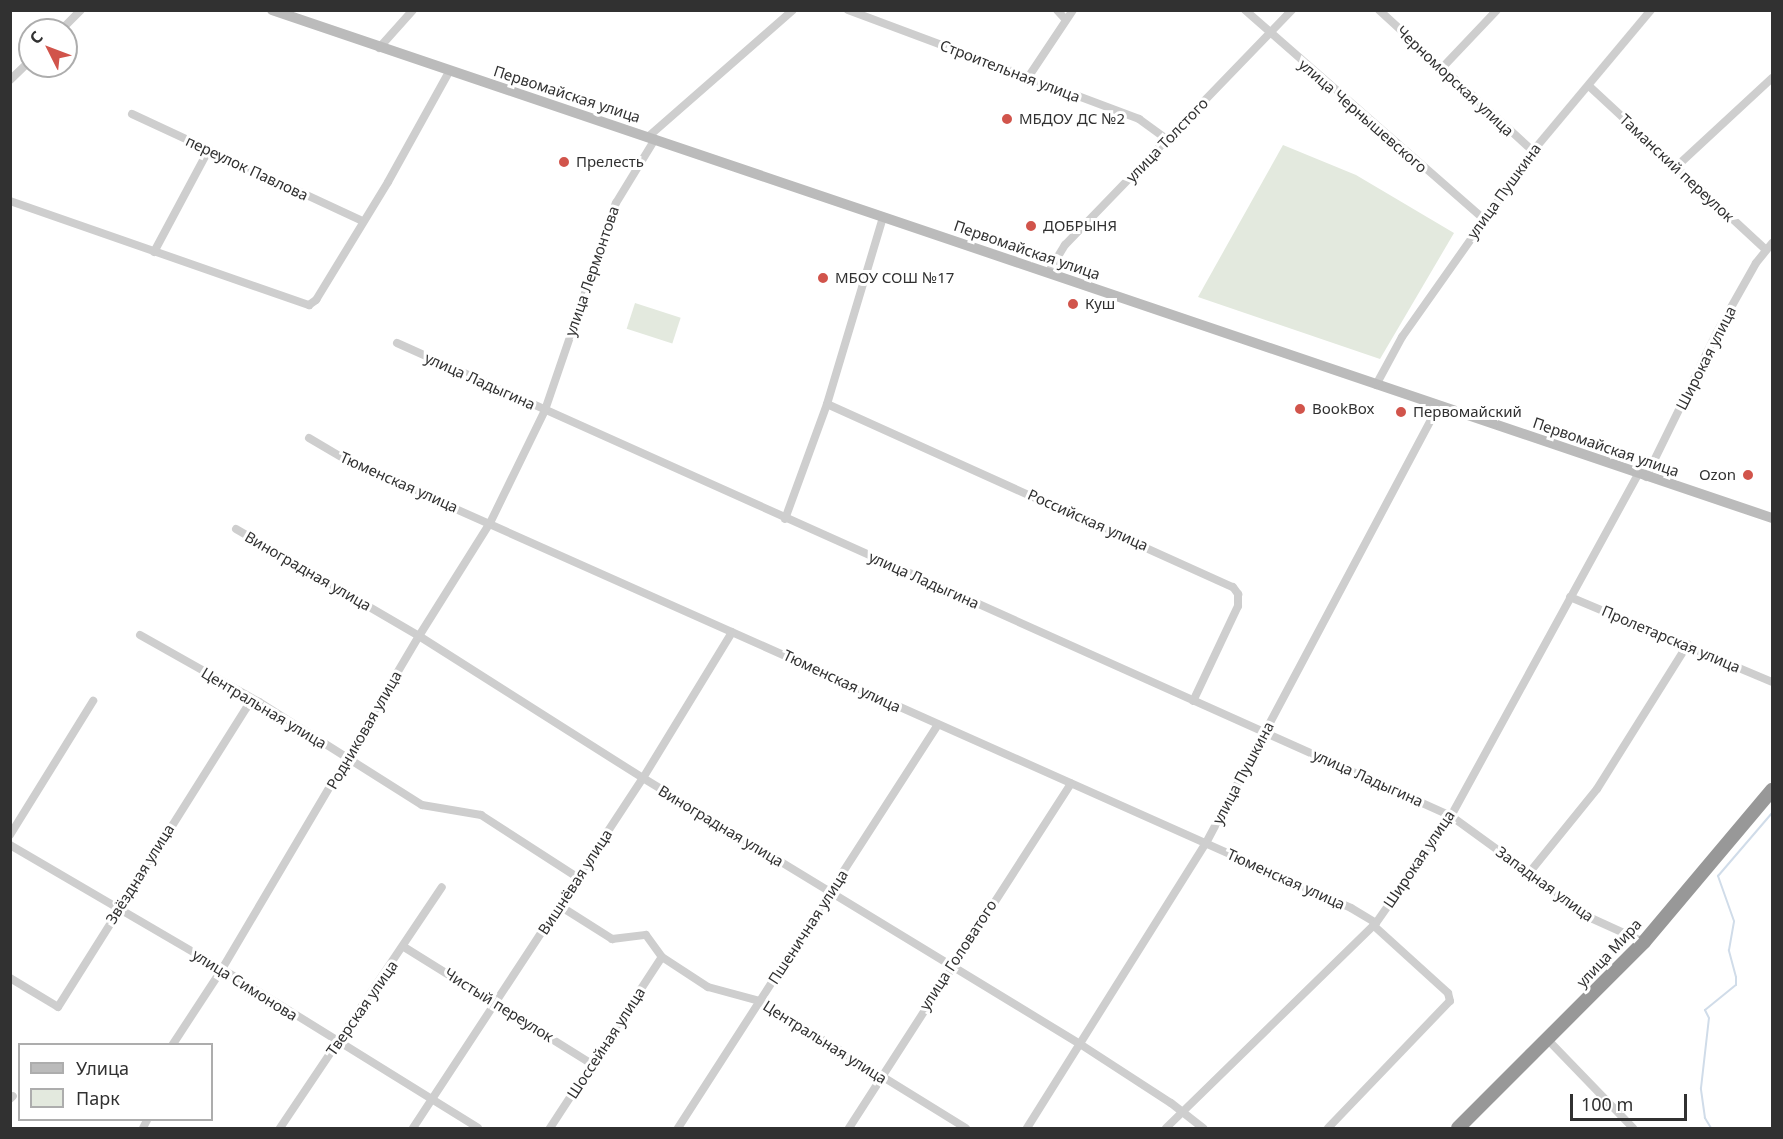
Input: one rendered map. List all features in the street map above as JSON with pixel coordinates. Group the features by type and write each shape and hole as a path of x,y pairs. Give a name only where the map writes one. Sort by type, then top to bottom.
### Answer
{"highway":[{"name":"улица Мира","path":"1458,1128 1549,1041 1644,942 1773,790"}],"street":[{"name":"Первомайская улица","path":"272,10 1642,476 1773,518"},
{"path":"379,48 413,10"},
{"name":"улица Лермонтова","path":"545,410 616,203 652,138 793,10"},
{"name":"Строительная улица","path":"848,10 1139,119 1167,140"},
{"path":"1057,10 1066,20"},
{"path":"1029,76 1073,10"},
{"name":"улица Чернышевского","path":"1245,10 1484,219"},
{"name":"улица Толстого","path":"1048,273 1065,245 1292,10"},
{"name":"Черноморская улица","path":"1379,10 1533,151"},
{"path":"1441,69 1497,10"},
{"name":"улица Пушкина","path":"1376,385 1402,337 1533,151 1651,10"},
{"path":"10,201 309,305 316,300 450,70"},
{"path":"1677,166 1773,78"},
{"name":"Таманский переулок","path":"1589,86 1766,250"},
{"name":"переулок Павлова","path":"132,114 208,151 363,220"},
{"path":"154,252 208,151"},
{"path":"785,519 827,404 884,217"},
{"name":"Широкая улица","path":"1166,1128 1374,924 1451,816 1570,597 1642,476 1716,334 1766,250 1773,243"},
{"name":"улица Ладыгина","path":"397,343 1451,816"},
{"name":"Российская улица","path":"827,404 1233,587 1238,594 1238,606 1193,701"},
{"name":"улица Пушкина","path":"1027,1128 1206,843 1438,405"},
{"name":"Родниковая улица","path":"174,1043 222,969 419,636 490,523 545,410"},
{"name":"Тюменская улица","path":"309,438 348,461 1351,908 1374,924 1446,991 1450,998 1447,1007 1328,1128"},
{"name":"Виноградная улица","path":"236,529 419,636 643,778 1080,1044 1183,1111 1203,1128"},
{"name":"Пролетарская улица","path":"1570,597 1688,644 1773,682"},
{"name":"Вишнёвая улица","path":"413,1128 430,1099 498,1002 643,778 732,632"},
{"name":"Центральная улица","path":"140,635 259,702 422,805 481,815 577,877"},
{"path":"1529,873 1597,789 1688,644"},
{"path":"10,835 93,701"},
{"name":"Звёздная улица","path":"10,978 58,1007 247,707 259,702"},
{"name":"Пшеничная улица","path":"678,1128 938,725"},
{"name":"улица Головатого","path":"849,1128 951,965 1071,783"},
{"name":"Западная улица","path":"1451,816 1593,920 1644,942"},
{"name":"улица Симонова","path":"10,845 117,910 222,969 337,1043 478,1128"},
{"name":"Тверская улица","path":"280,1128 442,886"},
{"name":"Центральная улица","path":"560,906 612,939 646,935 662,957 708,987 760,1001 881,1078 966,1128"},
{"name":"Чистый переулок","path":"404,946 498,1002 592,1065"},
{"name":"Шоссейная улица","path":"550,1128 662,957"},
{"path":"1549,1041 1634,1128"}],"green space":[{"path":"1283,145 1356,175 1454,233 1380,359 1198,297"},
{"path":"635,303 681,318 672,344 627,329"}],"waterway":[{"path":"1711,1128 1705,1118 1701,1088 1709,1018 1705,1010 1736,985 1729,950 1734,921 1718,876 1772,813"}],"place":[{"name":"МБДОУ ДС №2","path":"1007,119"},
{"name":"Прелесть","path":"564,162"},
{"name":"ДОБРЫНЯ","path":"1031,226"},
{"name":"МБОУ СОШ №17","path":"823,278"},
{"name":"Куш","path":"1073,304"},
{"name":"BookBox","path":"1300,409"},
{"name":"Первомайский","path":"1401,412"},
{"name":"Ozon","path":"1748,475"}]}
